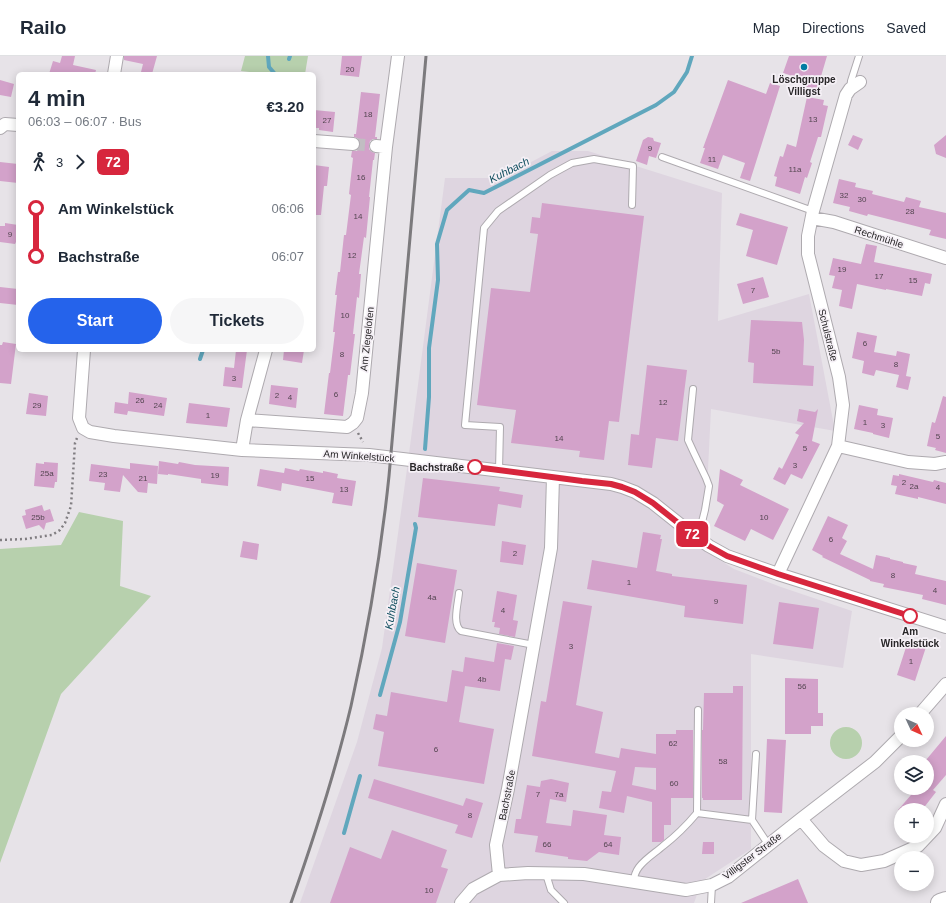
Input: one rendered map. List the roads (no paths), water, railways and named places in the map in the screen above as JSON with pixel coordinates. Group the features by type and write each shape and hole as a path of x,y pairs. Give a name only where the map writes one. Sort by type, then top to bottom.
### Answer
{"main road":[{"path":"940,903 946,900"}],"street":[{"path":"114,72 117,56"},
{"name":"Am Ziegelofen","path":"247,420 347,427 357,418 362,392 381,147 398,56"},
{"name":"Schulstraße","path":"778,574 838,446 843,405 839,377 808,254 808,236 846,95 855,86"},
{"path":"0,128 5,124 16,125"},
{"path":"316,141 353,144"},
{"name":"Rechmühle","path":"813,215 946,258"},
{"name":"Am Winkelstück","path":"84,352 79,418 83,428 90,432 242,450 369,455 611,484 635,492 653,503 709,546 727,556 778,574 946,627"},
{"path":"242,450 247,420 265,352"},
{"path":"838,446 908,462 935,464 946,462"},
{"name":"Bachstraße","path":"499,875 496,845 508,789 551,548 553,477"},
{"path":"926,707 946,684"},
{"name":"Villigster Straße","path":"499,875 528,873 584,874 686,890 712,885 728,876 876,762 894,743"},
{"path":"801,819 829,850 844,861 861,865 884,860 918,846 934,828 946,804"},
{"path":"461,903 473,889 499,875"}],"lane":[{"name":"Schulstraße","path":"855,86 851,81 859,56"},
{"path":"662,157 813,215"},
{"path":"499,470 500,427 465,426 484,228 498,211 550,175 572,163 594,159 633,166 632,205"},
{"path":"693,389 688,440 709,486 698,538"},
{"path":"459,593 456,625 461,631 534,644"},
{"path":"634,882 636,871 644,862 684,828 697,813 698,710"},
{"path":"756,754 752,820 768,844"},
{"path":"697,813 752,820"},
{"path":"546,874 551,890 564,903"},
{"path":"711,903 712,885"}],"waterway":[{"path":"268,56 269,67 273,72"},
{"name":"Kuhbach","path":"425,449 429,397 429,348 438,280 437,244 447,210 469,190 484,193 656,105 674,92 687,72 692,56"},
{"path":"200,359 202,352"},
{"name":"Kuhbach","path":"380,695 400,622 416,528 415,524"},
{"name":"Kuhbach","path":"344,833 360,776"}],"tunnel":[{"path":"353,144 376,146"}],"railway":[{"path":"291,903 324,805 345,731 373,591 389,476 426,56"}],"place":[{"name":"Löschgruppe Villigst","path":"804,67"},
{"name":"Bachstraße","path":"475,467"},
{"name":"Am Winkelstück","path":"910,616"}]}
